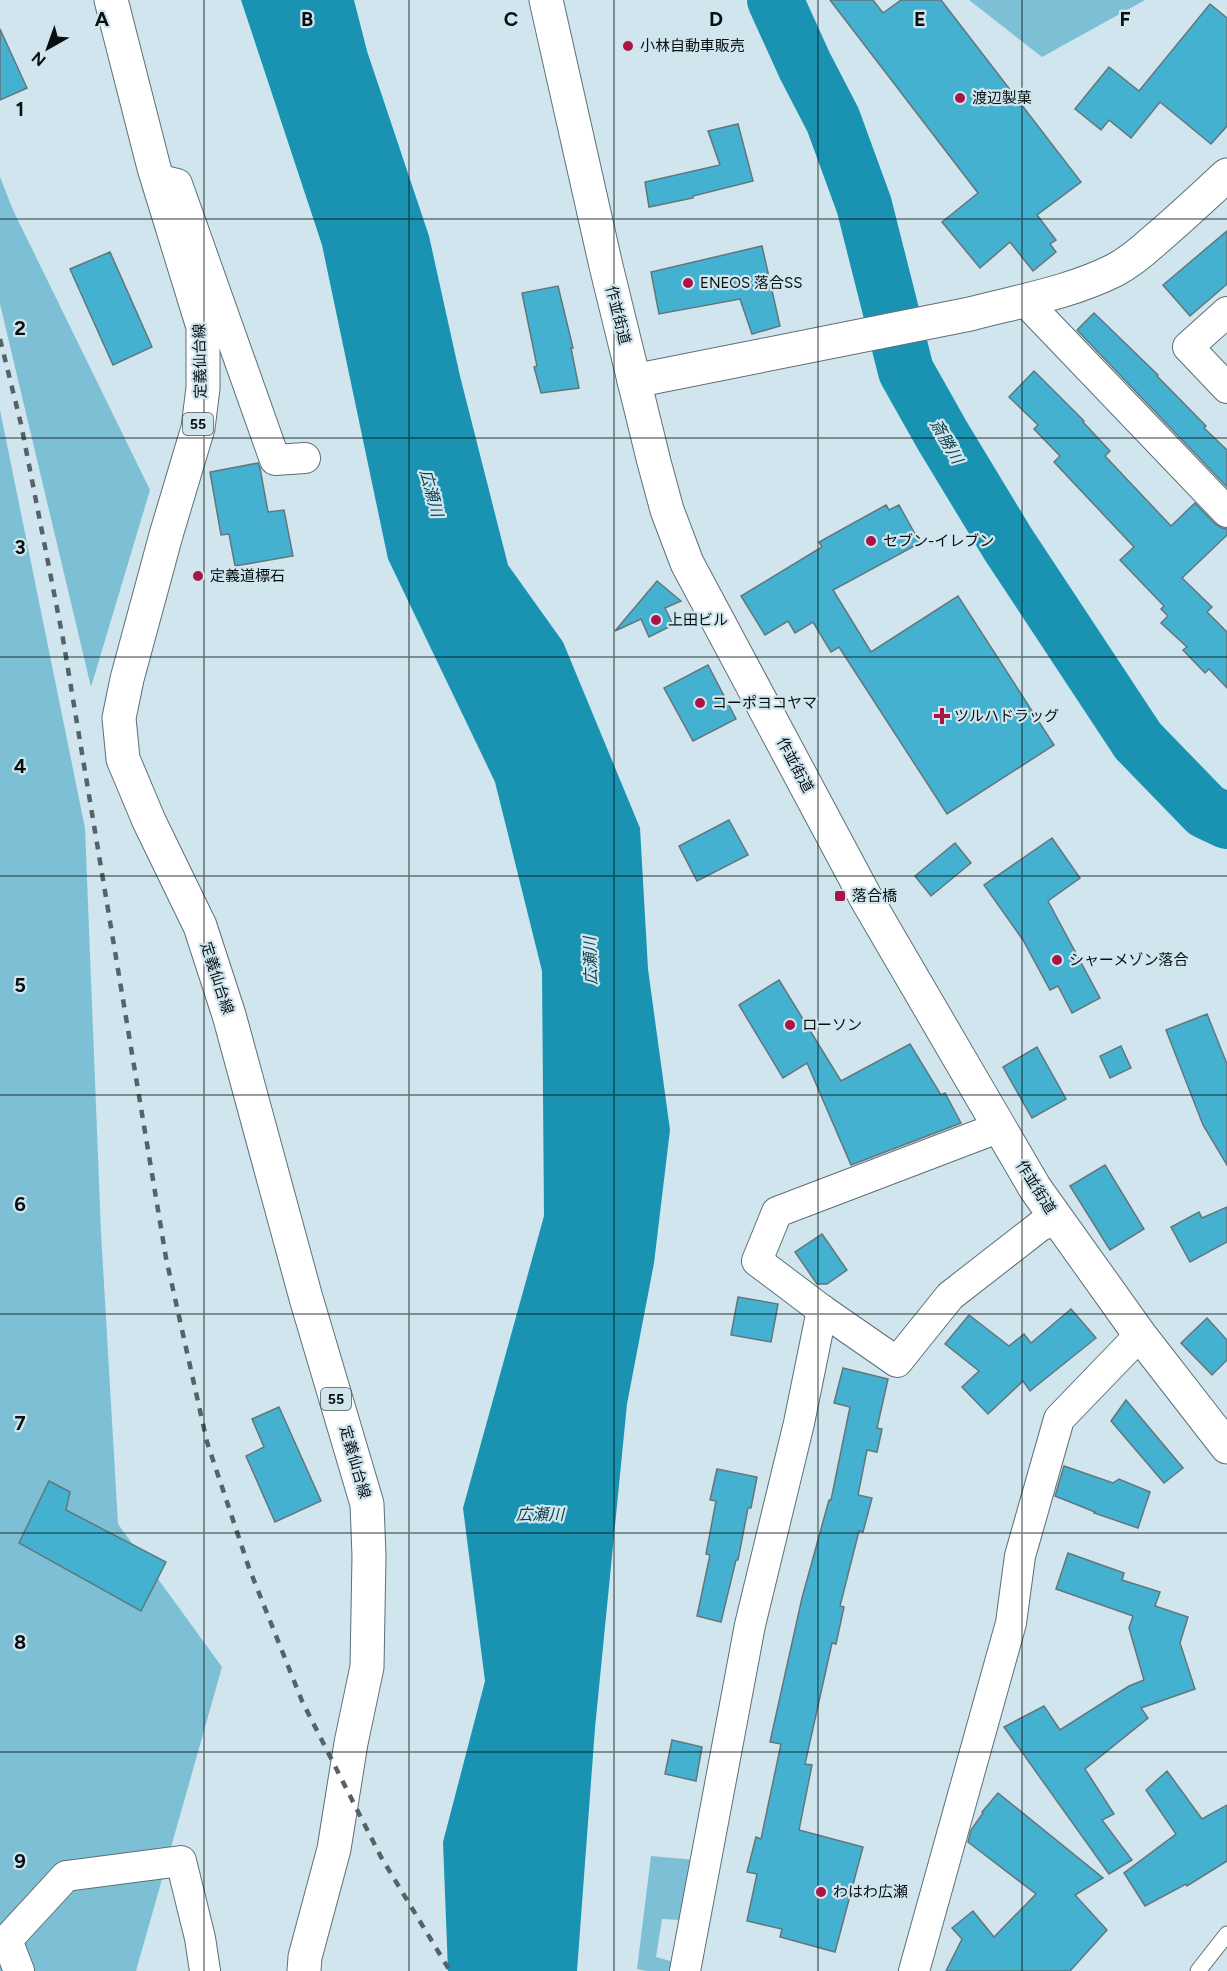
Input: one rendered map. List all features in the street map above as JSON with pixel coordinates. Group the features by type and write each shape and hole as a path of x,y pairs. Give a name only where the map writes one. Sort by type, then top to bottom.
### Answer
{"street":[{"name":"定義仙台線","path":"111,0 157,179 203,327 203,388 198,428 127,679 119,718 123,759 148,821 200,926 230,1016 306,1298 367,1504 369,1556 367,1667 351,1743 334,1849 305,1957 304,1971"},
{"name":"作並街道","path":"546,0 634,381 667,510 687,563 867,900 1035,1188 1140,1335 1227,1447"},
{"path":"634,381 970,314 1040,298 1078,285 1115,270 1133,259 1227,175"},
{"path":"157,179 177,184 275,460 305,458"},
{"path":"1024,300 1227,512"},
{"path":"1227,312 1188,347 1227,388"},
{"path":"1000,1127 777,1212 757,1261 897,1362 950,1296 1040,1226 1056,1219"},
{"path":"685,1971 750,1625 799,1423 822,1310"},
{"path":"914,1971 1011,1623 1020,1556 1059,1419 1140,1335"},
{"path":"19,1971 7,1940 66,1876 180,1861 200,1938 205,1971"}],"lane":[{"path":"1198,1971 1227,1934"}],"shaded area":[{"path":"969,0 1145,0 1042,57"},
{"path":"0,177 13,210 150,490 91,687 0,304"},
{"path":"0,410 85,828 101,1232 118,1524 222,1667 136,1971 0,1971"},
{"path":"651,1856 696,1860 680,1920 662,1919 656,1957 677,1963 675,1971 637,1969"}],"water":[{"name":"広瀬川","path":"241,0 354,0 367,51 429,236 460,376 508,565 563,642 640,828 648,969 670,1130 654,1263 627,1404 595,1728 577,1971 448,1971 443,1842 485,1681 463,1508 544,1216 542,971 495,782 388,559 322,245"}],"building":[{"name":"渡辺製菓","path":"830,0 873,0 883,13 901,0 941,0 1081,182 1037,215 1056,240 1050,244 1056,252 1033,271 1010,242 980,268 942,222 978,193"},
{"path":"1210,4 1227,18 1227,126 1211,144 1160,102 1131,138 1109,120 1101,130 1075,109 1109,67 1139,91"},
{"path":"0,29 27,88 0,100"},
{"path":"738,124 753,181 693,196 693,198 649,207 645,182 720,165 708,131"},
{"path":"1227,231 1227,284 1190,316 1163,285"},
{"path":"762,246 780,326 752,334 740,299 659,314 651,272"},
{"path":"110,252 152,347 113,365 70,269"},
{"path":"558,286 573,348 571,348 579,388 541,393 534,367 537,366 522,293"},
{"path":"1094,313 1158,375 1206,426 1204,428 1227,450 1227,487 1077,330"},
{"path":"1034,371 1084,421 1110,451 1105,456 1171,526 1195,503 1215,524 1227,529 1227,535 1182,578 1212,607 1207,612 1227,632 1227,688 1209,669 1205,673 1183,650 1187,647 1161,623 1168,616 1161,609 1164,606 1120,560 1134,547 1054,462 1060,456 1034,429 1038,425 1009,397"},
{"path":"258,463 268,512 284,510 293,556 235,566 229,534 221,535 210,472"},
{"path":"886,505 889,510 899,505 920,543 833,590 871,652 958,596 1054,745 947,814 839,647 831,652 813,622 795,633 788,621 765,635 741,596 822,547 819,542"},
{"name":"上田ビル","path":"657,581 681,601 665,608 673,625 649,637 641,619 615,631"},
{"name":"コーポヨコヤマ","path":"708,665 736,719 693,741 664,688"},
{"path":"729,820 748,855 697,881 679,846"},
{"path":"1052,838 1080,878 1048,901 1100,998 1072,1013 1058,986 1050,990 1023,940 984,885"},
{"path":"955,843 971,863 931,896 915,876"},
{"path":"779,980 841,1081 910,1044 941,1095 945,1093 961,1123 851,1165 807,1063 783,1078 739,1005"},
{"path":"1207,1014 1227,1064 1227,1165 1203,1125 1166,1030"},
{"path":"1121,1046 1131,1068 1110,1078 1100,1056"},
{"path":"1037,1047 1066,1099 1032,1118 1003,1067"},
{"path":"1105,1165 1144,1229 1110,1250 1070,1186"},
{"path":"1227,1207 1227,1242 1190,1262 1171,1227 1199,1212 1202,1218"},
{"path":"822,1234 847,1270 827,1284 817,1284 795,1252"},
{"path":"738,1297 778,1304 771,1342 731,1335"},
{"path":"1071,1309 1096,1338 1030,1391 1023,1381 988,1414 962,1387 979,1371 945,1344 969,1315 1009,1346 1024,1334 1031,1343"},
{"path":"1207,1318 1227,1340 1227,1360 1212,1375 1181,1343"},
{"path":"843,1368 888,1379 877,1428 882,1429 877,1452 867,1450 858,1495 872,1498 863,1532 859,1531 840,1606 844,1607 836,1644 832,1643 805,1764 812,1765 799,1830 863,1847 835,1952 780,1937 782,1929 747,1921 757,1874 747,1872 756,1837 761,1839 781,1744 770,1742 802,1598 829,1500 831,1500 850,1407 834,1403"},
{"path":"1126,1400 1183,1468 1164,1483 1111,1421"},
{"path":"279,1407 321,1501 275,1522 246,1456 264,1447 252,1419"},
{"path":"1064,1466 1113,1483 1119,1479 1150,1492 1138,1528 1094,1513 1055,1496"},
{"path":"717,1469 757,1477 721,1622 697,1616 710,1555 706,1554 716,1501 710,1500"},
{"path":"49,1481 70,1492 66,1510 166,1562 141,1611 19,1543"},
{"path":"1068,1553 1124,1573 1122,1580 1160,1592 1155,1606 1188,1617 1180,1643 1195,1689 1141,1708 1148,1718 1085,1769 1114,1814 1102,1820 1132,1860 1109,1874 1004,1727 1044,1706 1060,1730 1129,1686 1144,1680 1129,1628 1133,1616 1056,1589"},
{"path":"672,1740 702,1747 696,1781 665,1774"},
{"path":"1167,1771 1202,1819 1227,1805 1227,1861 1187,1886 1186,1884 1145,1906 1124,1873 1176,1834 1146,1790"},
{"path":"998,1793 1103,1878 1075,1895 1107,1930 1070,1971 946,1971 962,1939 952,1928 973,1911 994,1937 1036,1894 968,1842 971,1830 982,1812"}],"waterway":[{"name":"斎勝川","path":"775,0 833,120 864,205 906,371 1008,544 1138,741 1206,811 1227,821"}],"railway":[{"path":"0,339 21,424 63,639 166,1258 207,1442 249,1568 302,1701 381,1857 450,1971"}],"place":[{"name":"小林自動車販売","path":"628,46"},
{"name":"渡辺製菓","path":"960,98"},
{"name":"ENEOS 落合SS","path":"688,283"},
{"name":"セブン-イレブン","path":"871,541"},
{"name":"定義道標石","path":"198,576"},
{"name":"上田ビル","path":"656,620"},
{"name":"コーポヨコヤマ","path":"700,703"},
{"name":"ツルハドラッグ","path":"942,716"},
{"name":"落合橋","path":"840,896"},
{"name":"シャーメゾン落合","path":"1057,960"},
{"name":"ローソン","path":"790,1025"},
{"name":"わはわ広瀬","path":"821,1892"}]}
